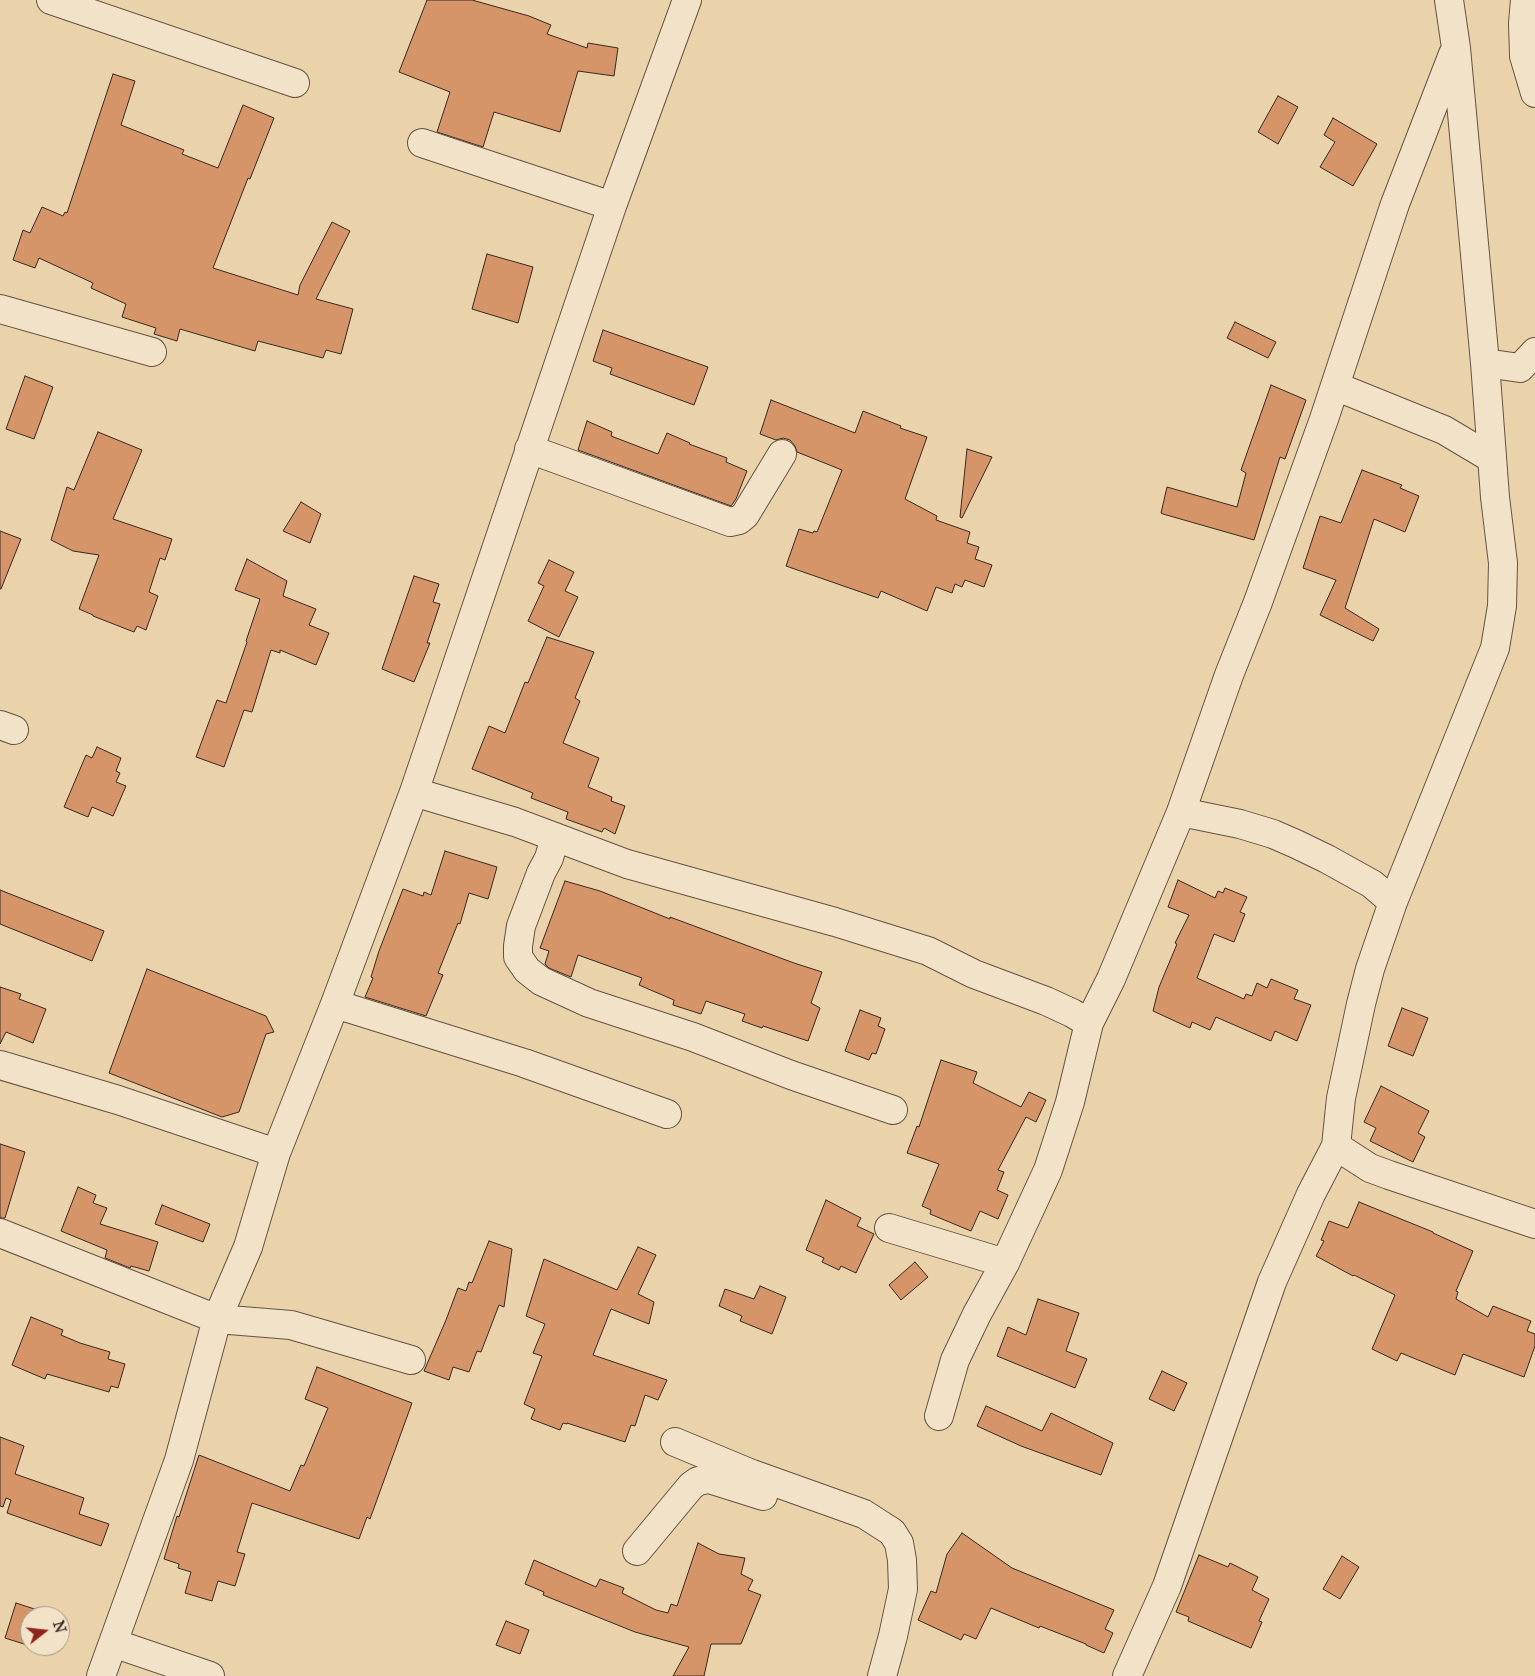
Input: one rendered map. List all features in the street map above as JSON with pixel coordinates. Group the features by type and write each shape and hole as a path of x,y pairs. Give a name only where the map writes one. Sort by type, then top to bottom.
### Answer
{"street":[{"path":"51,0 295,83"},
{"path":"101,1676 179,1460 217,1318 248,1247 276,1153 335,1004 414,792 612,206 687,0"},
{"path":"1127,1676 1167,1586 1272,1282 1311,1194 1336,1146 1341,1098 1370,969 1393,902 1495,648 1502,606 1503,563 1491,458 1485,363 1456,48 1449,0"},
{"path":"1525,0 1523,23 1524,56 1535,94"},
{"path":"939,1416 955,1360 977,1314 1005,1263 1048,1170 1070,1102 1089,1022 1111,979 1181,812 1335,386 1395,204 1456,48"},
{"path":"422,143 612,206"},
{"path":"0,309 152,352"},
{"path":"1485,363 1520,368 1535,352"},
{"path":"1335,386 1444,430 1491,458"},
{"path":"529,449 730,522 739,520 745,515 782,454"},
{"path":"414,792 516,822 627,864 797,911 928,951 974,974 1072,1012 1089,1022"},
{"path":"1181,812 1240,824 1273,834 1327,859 1372,884 1393,902"},
{"path":"555,837 549,858 541,873 523,920 518,957 527,970 541,981 589,1003 693,1037 791,1075 893,1110"},
{"path":"335,1004 524,1063 667,1114"},
{"path":"0,1065 118,1100 276,1153"},
{"path":"1336,1146 1370,1168 1535,1224"},
{"path":"889,1228 1005,1263"},
{"path":"0,1233 217,1318 291,1325 411,1360"},
{"path":"675,1442 752,1474 848,1508 880,1523 892,1532 899,1542 903,1589 882,1676"},
{"path":"637,1551 691,1486 698,1481 709,1479 858,1525 867,1526 880,1523"},
{"path":"113,1643 210,1676"}],"building":[{"path":"427,0 472,0 529,16 551,25 547,34 587,48 588,43 618,48 614,76 578,71 560,132 494,112 483,147 437,132 450,92 399,72"},
{"path":"113,74 135,81 121,125 184,150 182,154 218,168 243,105 274,118 213,268 298,295 300,285 332,222 350,231 316,299 353,309 341,354 326,350 323,358 258,341 255,351 180,329 177,341 154,334 156,328 122,317 126,304 91,288 93,283 39,258 35,268 13,260 23,230 30,233 42,207 63,216 65,212 67,213"},
{"path":"1278,96 1298,107 1278,144 1258,132"},
{"path":"1333,118 1377,144 1353,186 1320,167 1335,142 1324,135"},
{"path":"487,254 533,267 518,323 472,309"},
{"path":"1235,322 1276,342 1268,358 1227,338"},
{"path":"603,330 708,367 694,405 610,374 612,368 593,361"},
{"path":"25,376 53,387 34,439 6,429"},
{"path":"1271,385 1306,400 1285,459 1280,457 1254,540 1161,513 1167,487 1237,507 1246,473 1241,470"},
{"path":"771,400 855,433 863,411 901,426 900,428 927,437 905,499 937,516 936,520 970,532 967,543 979,547 975,559 992,565 984,587 965,580 962,587 955,584 952,593 936,587 927,611 881,591 878,598 786,566 799,529 813,533 814,531 817,532 842,470 797,452 790,440 783,438 776,440 760,434"},
{"path":"587,421 612,432 611,436 658,454 667,433 689,444 727,458 726,462 747,471 736,499 731,506 578,450"},
{"path":"98,432 142,450 113,519 172,539 165,560 160,558 149,592 158,596 146,630 137,626 134,632 79,609 99,555 73,551 51,540 67,487 74,490"},
{"path":"967,449 992,457 962,518 960,517"},
{"path":"1362,470 1402,485 1400,488 1419,496 1405,532 1374,519 1345,608 1379,629 1373,641 1320,615 1336,580 1303,568 1320,516 1341,523"},
{"path":"301,502 321,514 310,543 283,531"},
{"path":"0,531 21,539 1,589 0,589"},
{"path":"247,559 287,581 283,596 316,609 309,625 329,633 316,665 280,650 280,653 271,650 252,712 244,710 224,767 196,757 217,700 226,703 260,599 235,590"},
{"path":"549,560 574,572 565,591 578,597 559,637 528,621 544,586 538,583"},
{"path":"414,576 439,584 433,602 440,604 427,643 430,643 414,682 382,669"},
{"path":"547,637 594,652 575,698 580,701 563,743 599,758 588,787 612,797 611,801 625,806 615,834 604,828 602,832 566,819 568,812 531,798 533,793 472,769 489,726 505,733 525,682 528,683"},
{"path":"97,747 121,758 116,771 120,773 116,782 126,786 113,816 92,807 88,817 64,807 86,755 92,758"},
{"path":"445,851 497,867 488,899 469,893 460,924 458,923 438,973 443,975 426,1016 365,997 373,978 371,977 379,951 403,889 423,896 424,892 431,895"},
{"path":"1178,880 1215,898 1218,891 1223,893 1225,888 1247,897 1240,912 1245,914 1234,942 1214,934 1197,978 1244,999 1246,994 1252,996 1257,983 1267,988 1271,979 1298,990 1294,999 1311,1005 1297,1041 1275,1031 1271,1041 1216,1017 1210,1030 1192,1022 1190,1028 1153,1011 1159,987 1177,944 1175,943 1189,915 1168,907"},
{"path":"565,881 600,891 670,919 670,917 822,972 811,1003 820,1008 808,1041 742,1021 745,1014 706,1001 701,1014 673,1005 674,1000 639,985 642,978 578,955 571,977 549,968 545,964 549,951 540,948"},
{"path":"0,890 104,931 92,961 0,924"},
{"path":"147,969 266,1016 274,1032 266,1034 239,1112 222,1117 109,1073"},
{"path":"0,987 21,994 19,999 46,1009 33,1043 6,1032 0,1044"},
{"path":"1402,1008 1428,1018 1413,1056 1388,1046"},
{"path":"860,1010 881,1018 878,1026 885,1029 876,1054 872,1053 869,1060 845,1051"},
{"path":"941,1060 977,1072 973,1083 1021,1107 1029,1092 1046,1100 1036,1122 1026,1117 998,1170 1004,1172 997,1190 1008,1195 998,1219 980,1211 971,1231 930,1214 931,1210 922,1206 939,1164 907,1153 917,1126 919,1127"},
{"path":"1381,1086 1429,1111 1418,1133 1425,1137 1413,1162 1370,1141 1376,1128 1364,1122"},
{"path":"0,1144 25,1152 5,1218 0,1218"},
{"path":"78,1187 96,1195 93,1203 107,1208 100,1224 158,1242 149,1271 131,1266 130,1268 105,1258 107,1250 61,1231"},
{"path":"826,1200 861,1218 857,1226 874,1234 856,1273 841,1266 839,1270 822,1262 824,1258 806,1250"},
{"path":"1359,1202 1433,1232 1473,1251 1456,1291 1458,1292 1456,1299 1488,1317 1493,1306 1531,1321 1527,1331 1535,1334 1535,1346 1524,1377 1463,1354 1455,1375 1401,1353 1397,1361 1372,1349 1395,1295 1353,1276 1316,1256 1324,1241 1321,1240 1329,1221 1348,1228"},
{"path":"162,1205 210,1224 203,1242 155,1224"},
{"path":"489,1241 512,1249 504,1307 499,1305 481,1352 477,1351 469,1372 453,1367 449,1380 424,1371 458,1288 466,1291 469,1282 472,1283"},
{"path":"638,1247 656,1255 638,1294 654,1302 649,1324 611,1309 593,1355 667,1380 658,1400 645,1395 635,1426 631,1425 625,1442 567,1423 563,1423 560,1430 531,1419 535,1409 524,1404 542,1356 533,1353 545,1324 526,1316 544,1259 617,1290"},
{"path":"915,1262 928,1277 901,1300 889,1285"},
{"path":"760,1286 786,1297 772,1334 740,1321 742,1316 719,1306 725,1289 754,1299"},
{"path":"1038,1299 1079,1313 1066,1351 1087,1359 1075,1388 997,1356 1008,1327 1026,1335"},
{"path":"31,1317 63,1330 61,1335 110,1352 108,1359 125,1364 118,1388 111,1386 109,1392 47,1374 45,1379 12,1365"},
{"path":"317,1367 412,1403 370,1519 367,1517 359,1539 252,1503 237,1552 245,1554 235,1586 218,1581 212,1601 185,1593 191,1572 178,1568 179,1564 164,1559 199,1455 290,1491 301,1465 304,1466 328,1408 305,1399"},
{"path":"1162,1371 1187,1383 1174,1411 1149,1399"},
{"path":"986,1406 1042,1431 1051,1413 1113,1443 1101,1475 1021,1446 977,1426"},
{"path":"0,1437 24,1446 15,1474 84,1498 79,1514 109,1524 101,1546 7,1513 11,1500 6,1498 3,1507 0,1506"},
{"path":"962,1533 1012,1568 1114,1610 1105,1629 1113,1633 1104,1653 1086,1644 1040,1626 1039,1628 991,1608 976,1639 964,1634 961,1640 918,1620 931,1591 936,1593 947,1554"},
{"path":"698,1543 719,1554 745,1558 741,1574 753,1580 748,1590 761,1595 741,1644 711,1644 704,1676 673,1676 689,1647 635,1632 543,1595 544,1592 525,1584 534,1560 596,1587 600,1579 624,1588 622,1593 656,1610 668,1613 671,1604 677,1606"},
{"path":"1199,1555 1228,1567 1230,1563 1258,1577 1252,1590 1269,1599 1259,1621 1262,1622 1251,1648 1188,1621 1189,1617 1176,1612"},
{"path":"1342,1556 1359,1567 1340,1599 1323,1589"},
{"path":"16,1603 25,1606 20,1606 20,1643 5,1638"},
{"path":"506,1621 529,1630 520,1654 496,1645"}]}
